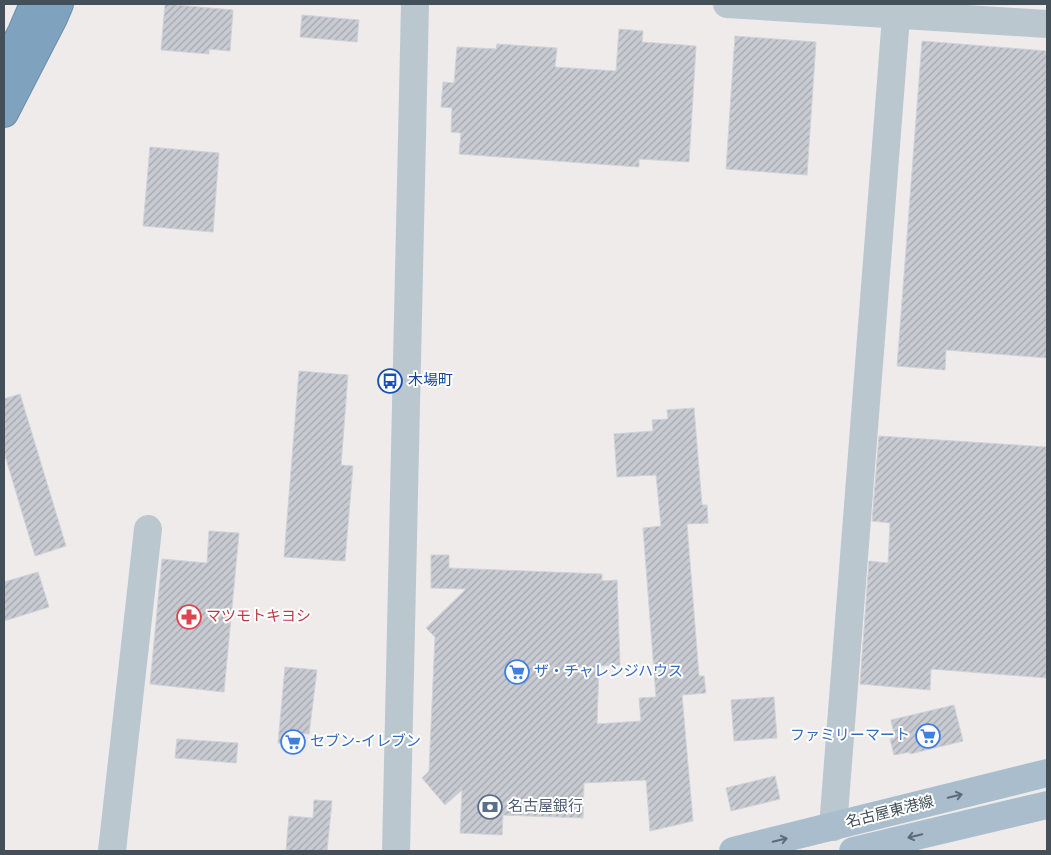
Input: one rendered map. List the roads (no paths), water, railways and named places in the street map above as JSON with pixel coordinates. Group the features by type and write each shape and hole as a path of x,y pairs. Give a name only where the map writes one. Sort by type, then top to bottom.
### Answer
{"highway":[{"path":"4,50 26,4"},
{"path":"4,66 34,4"},
{"path":"4,94 50,4"},
{"path":"4,113 59,4"}],"main road":[{"name":"名古屋東港線","path":"733,851 1047,773"},
{"name":"名古屋東港線","path":"853,851 1047,804"}],"street":[{"path":"396,851 415,4"},
{"path":"727,4 897,10 1047,24"},
{"path":"833,827 897,10"},
{"path":"112,851 148,529"}],"place":[{"name":"木場町","path":"390,381"},
{"name":"マツモトキヨシ","path":"189,617"},
{"name":"ザ・チャレンジハウス","path":"517,672"},
{"name":"ファミリーマート","path":"928,736"},
{"name":"セブン-イレブン","path":"293,742"},
{"name":"名古屋銀行","path":"490,807"}]}
